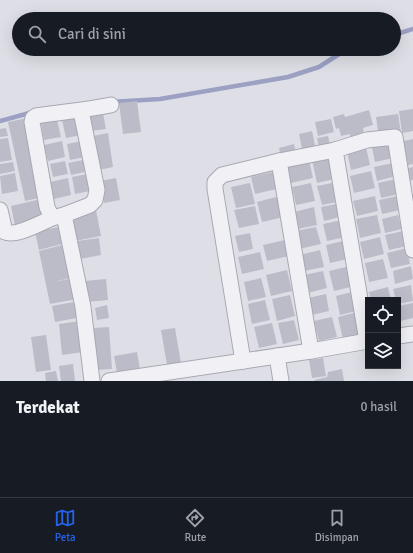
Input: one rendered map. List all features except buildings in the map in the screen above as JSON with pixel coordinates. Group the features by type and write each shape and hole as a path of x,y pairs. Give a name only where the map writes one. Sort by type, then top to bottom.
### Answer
{"street":[{"path":"92,381 83,307 58,216 47,207 32,122 33,118 36,116 69,111 81,111 111,105"},
{"path":"0,210 5,232 8,234 17,233 90,205 95,200 96,190 81,111"},
{"path":"244,361 215,189 215,182 222,175 279,161 335,150 367,140 395,137 413,250"},
{"path":"335,150 367,333"},
{"path":"279,161 311,351"},
{"path":"401,336 413,334"},
{"path":"109,381 365,342"},
{"path":"277,356 281,381"}],"waterway":[{"path":"401,33 413,29"},
{"path":"111,102 160,99 288,77 319,67 336,56"},
{"path":"0,121 33,112"}]}
